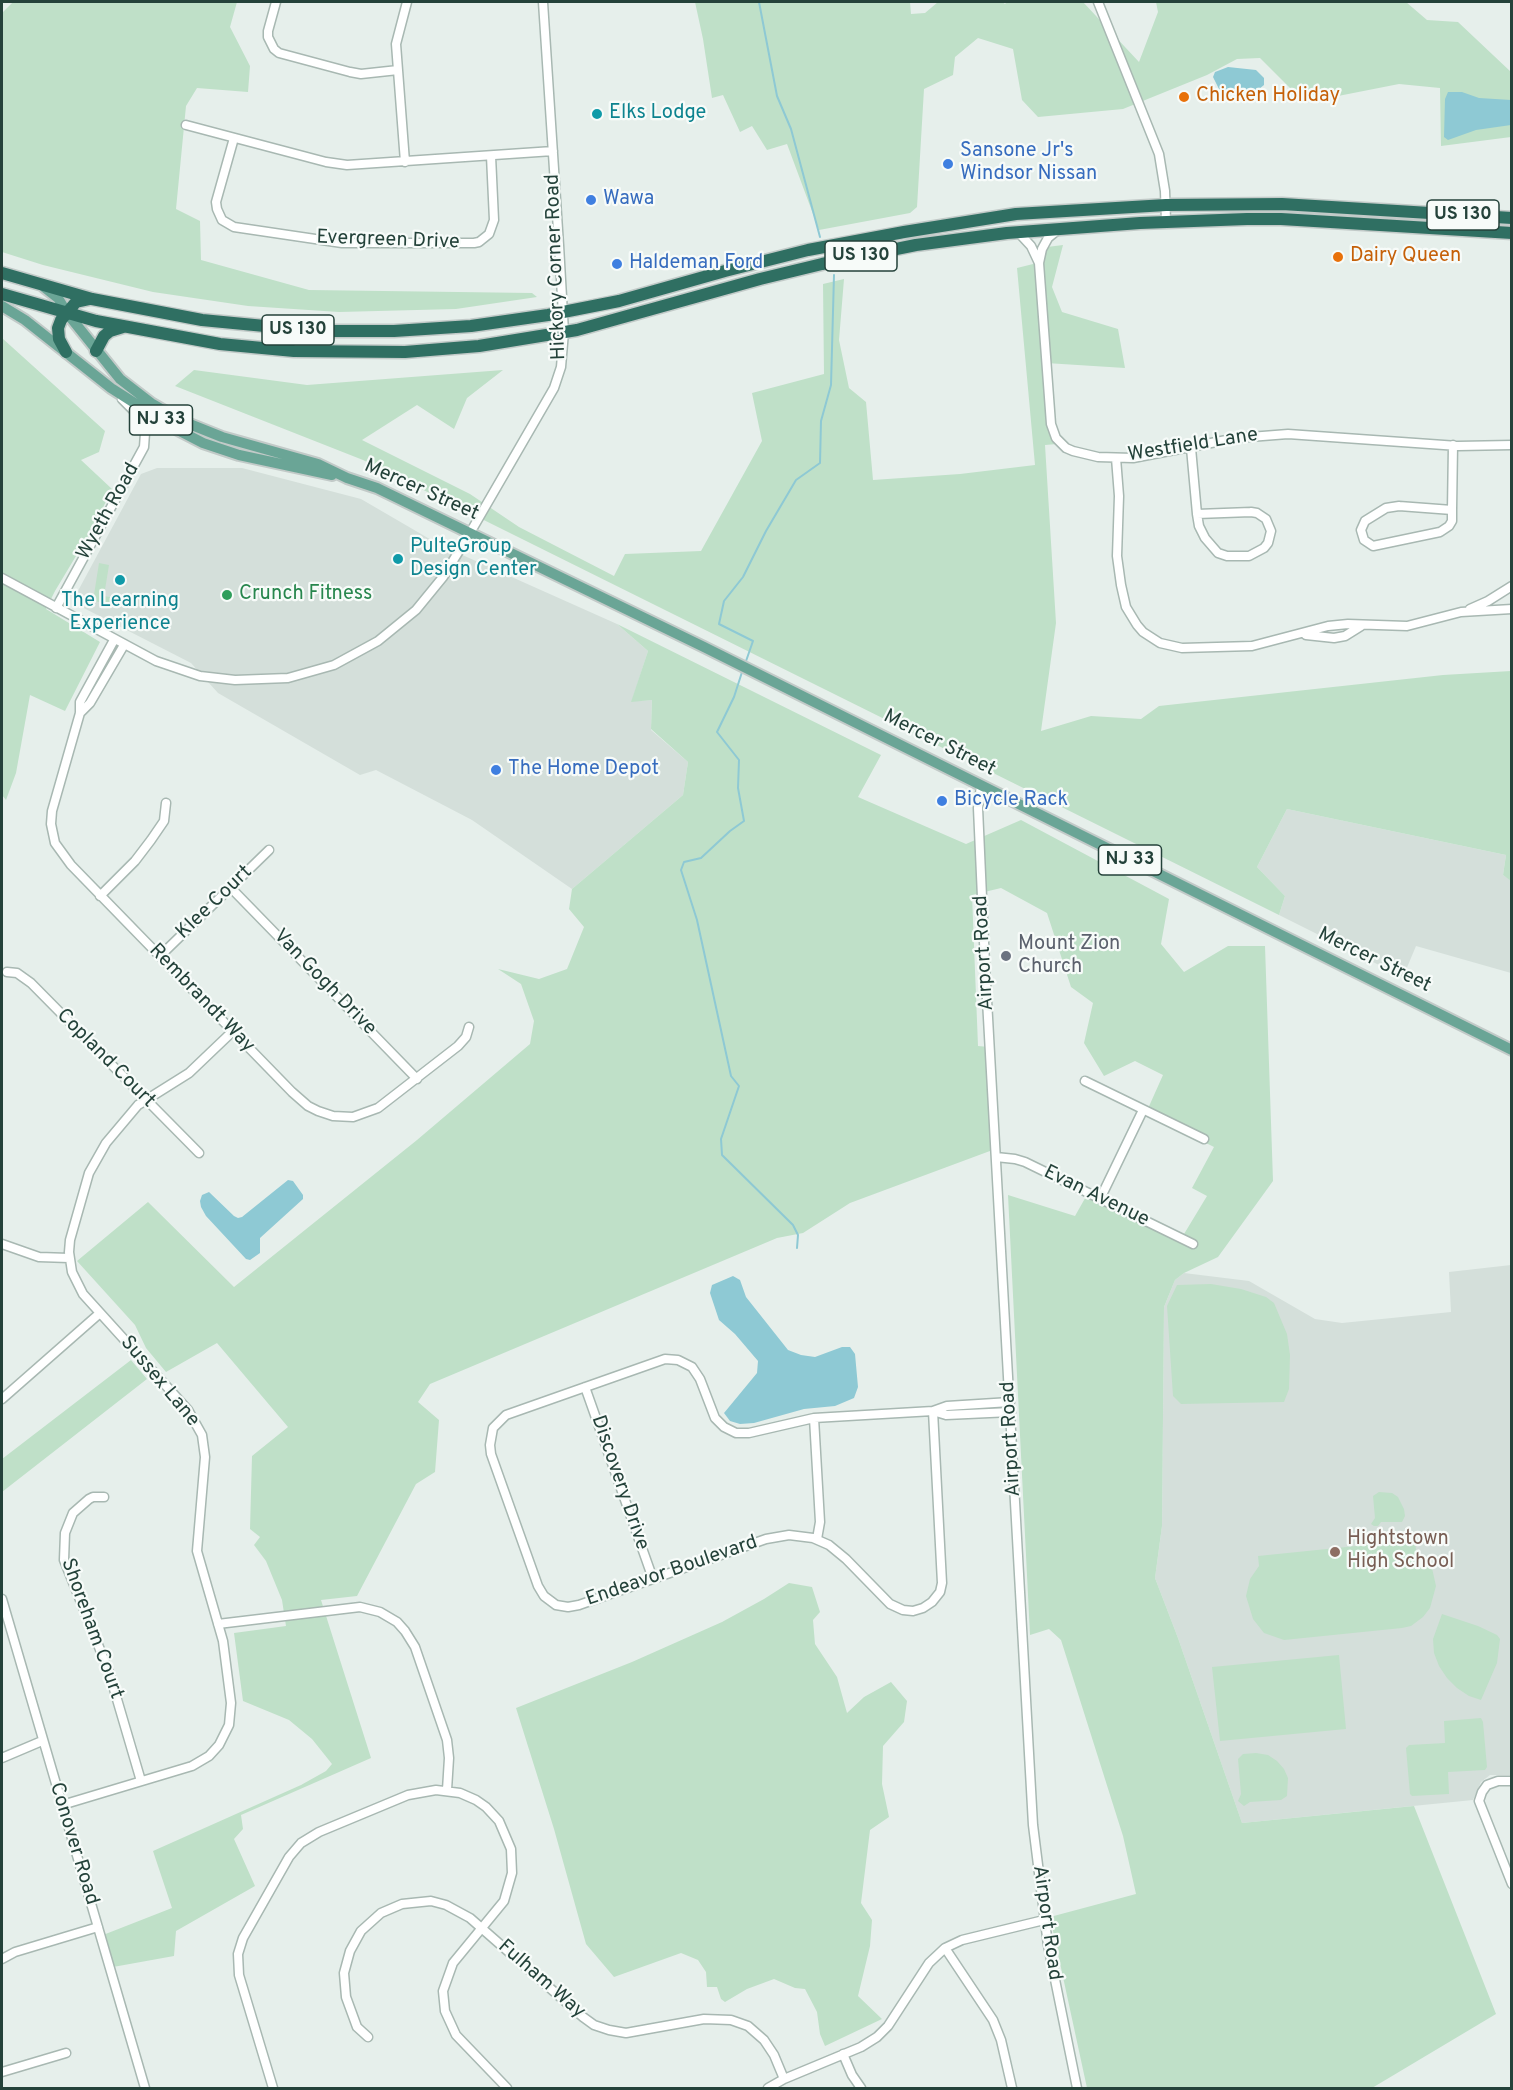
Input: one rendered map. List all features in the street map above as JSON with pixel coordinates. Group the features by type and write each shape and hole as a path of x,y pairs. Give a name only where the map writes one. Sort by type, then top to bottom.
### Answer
{"highway":[{"name":"US 130","path":"2,273 92,299 202,320 327,331 442,328 509,321 619,301 783,256 926,228 1016,214 1166,205 1282,204 1512,218"},
{"name":"US 130","path":"2,294 123,326 220,344 294,351 442,349 564,332 613,321 760,279 853,257 928,243 1018,232 1166,221 1281,219 1512,233"},
{"path":"66,352 59,339 58,328 76,302 92,299"},
{"path":"96,351 104,336 123,326"}],"main road":[{"name":"Mercer Street","path":"37,283 51,291 109,367 132,389 182,421 222,437 318,464 347,478"},
{"name":"Mercer Street","path":"2,306 25,320 111,388 172,428 239,455 347,478 377,488 744,667 1512,1050"}],"street":[{"path":"276,2 268,38 279,53 361,74 398,70"},
{"path":"405,162 396,44 407,2"},
{"name":"Hickory Corner Road","path":"2,578 124,645 174,668 212,678 244,681 274,679 314,671 367,648 408,617 437,585 470,533 554,388 561,367 564,332 543,2"},
{"path":"1098,2 1157,146 1162,169 1166,221"},
{"path":"186,125 333,163 362,165 553,151"},
{"name":"Evergreen Drive","path":"234,138 216,202 222,220 234,227 342,243 479,242 489,234 495,220 491,156"},
{"path":"1413,227 1415,212"},
{"path":"926,228 928,243"},
{"name":"Westfield Lane","path":"1060,228 1046,242 1039,263 1053,431 1061,444 1073,451 1098,457 1133,458 1237,438 1288,434 1453,445 1512,445"},
{"name":"Westfield Lane","path":"1018,232 1031,246 1039,263"},
{"name":"Wyeth Road","path":"56,608 144,447 145,433 140,418 111,388"},
{"path":"1452,510 1391,507 1365,521 1361,536 1373,546 1440,532 1449,526 1452,510 1453,445"},
{"path":"1191,448 1197,514 1201,533 1218,553 1252,555 1264,548 1270,537 1266,519 1257,513 1197,514"},
{"path":"1116,458 1119,496 1118,569 1126,607 1143,632 1160,643 1182,648 1252,646 1328,626 1407,626 1461,612 1488,601 1512,586"},
{"path":"1461,612 1512,609"},
{"path":"1296,636 1334,638 1345,636 1363,625"},
{"name":"Rembrandt Way","path":"114,640 81,699 80,713 52,811 51,824 55,843 60,852 100,896 232,1031 304,1102 318,1112 353,1117 370,1112 385,1103 458,1046 466,1037 469,1027"},
{"name":"Rembrandt Way","path":"80,713 90,703 124,645"},
{"name":"Airport Road","path":"981,786 978,820 1032,1803 1044,1920 1077,2088"},
{"path":"100,896 138,857 156,833 165,817 166,803"},
{"name":"Klee Court","path":"160,956 269,850"},
{"name":"Van Gogh Drive","path":"231,888 417,1078"},
{"name":"Copland Court","path":"7,972 17,974 31,983 199,1154"},
{"name":"Sussex Lane","path":"62,1805 198,1763 214,1750 226,1733 230,1718 231,1703 223,1641 197,1551 205,1457 202,1435 188,1410 78,1286 69,1258 70,1240 92,1167 102,1149 128,1114 145,1100 189,1073 232,1031"},
{"path":"1085,1081 1204,1139"},
{"path":"1100,1199 1143,1110"},
{"name":"Evan Avenue","path":"996,1157 1025,1162 1193,1244"},
{"path":"2,1244 39,1257 69,1258"},
{"path":"2,1399 100,1313"},
{"name":"Endeavor Boulevard","path":"933,1411 941,1588 934,1600 926,1606 903,1611 885,1600 842,1555 817,1539 789,1535 772,1538 571,1607 550,1602 536,1582 491,1454 490,1445 491,1434 496,1423 506,1415 657,1361 675,1359 685,1362 695,1371 715,1418 732,1432 745,1433 814,1418 933,1411 947,1406 1010,1402"},
{"name":"Discovery Drive","path":"585,1387 653,1579"},
{"name":"Endeavor Boulevard","path":"933,1411 946,1415 1011,1412"},
{"path":"814,1418 820,1522 817,1539"},
{"name":"Shoreham Court","path":"104,1497 89,1499 73,1513 65,1533 64,1560 109,1672 141,1781"},
{"name":"Conover Road","path":"2,1599 145,2088"},
{"path":"218,1624 360,1607 375,1611 397,1622 415,1647 444,1731 449,1752 447,1790"},
{"path":"2,1758 42,1741"},
{"path":"1512,1781 1498,1781 1487,1785 1479,1802 1512,1884"},
{"path":"273,2088 240,1980 238,1960 243,1938 277,1877 301,1843 413,1794 430,1790 447,1790 471,1797 486,1807 502,1827 511,1849 512,1873 507,1895 501,1907 453,1963 445,1983 444,2002 447,2019 456,2036 507,2088"},
{"name":"Fulham Way","path":"368,2037 359,2030 353,2020 346,1997 345,1966 350,1951 357,1936 370,1921 381,1913 402,1904 431,1901 462,1912 594,2025 626,2033 704,2019 731,2020 748,2026 764,2040 774,2055 784,2079"},
{"path":"768,2088 869,2043 883,2032 924,1969 945,1948 962,1940 1044,1920"},
{"path":"2,1959 15,1952 98,1927"},
{"path":"945,1948 993,2020 1001,2040 1012,2088"},
{"path":"2,2072 66,2053"},
{"path":"843,2054 852,2075 861,2088"},
{"path":"491,2088 498,2080"}],"shaded area":[{"path":"157,468 242,468 361,499 440,545 617,624 648,651 632,701 652,700 651,730 688,762 683,795 572,889 472,820 376,770 360,775 218,693 191,663 72,602 141,474"},
{"path":"1287,809 1506,855 1503,875 1512,881 1511,973 1416,946 1403,977 1279,915 1285,896 1257,867"},
{"name":"Hightstown High School","path":"1511,1265 1511,1775 1490,1775 1481,1782 1473,1800 1242,1823 1155,1578 1162,1526 1164,1307 1175,1280 1184,1273 1249,1281 1315,1319 1342,1323 1451,1312 1449,1272"}],"green space":[{"path":"13,2 237,2 230,27 250,66 248,92 197,88 186,106 176,209 200,221 201,260 309,290 532,293 537,297 456,309 339,312 248,306 153,292 43,265 2,252 2,13"},
{"path":"695,2 910,2 911,14 925,13 938,2 1002,2 1005,4 1007,2 1083,2 1139,62 1158,12 1156,2 1406,2 1427,20 1458,22 1511,72 1511,137 1441,146 1440,88 1399,84 1333,97 1295,93 1260,58 1237,59 1207,75 1123,109 1038,117 1022,100 1013,49 978,38 955,57 953,75 924,89 917,207 910,213 819,230 787,144 767,150 752,126 740,132 723,95 712,98"},
{"path":"1063,245 1052,287 1062,312 1118,329 1125,368 1046,363 1057,444 1045,445 1056,623 1041,731 1091,716 1141,719 1159,706 1443,675 1511,671 1511,881 1503,875 1506,855 1287,809 1257,867 1285,896 1279,915 363,460 175,386 194,370 307,385 503,370 467,398 454,429 417,405 362,440 470,494 519,527 614,576 625,554 701,551 762,441 752,393 824,374 823,284 844,279 839,340 849,388 866,402 873,480 960,474 1035,465 1017,268 1037,263 1039,248"},
{"path":"2,338 105,431 99,452 81,460 112,489 94,526 46,609 100,642 65,711 30,695 16,773 6,800 2,795"},
{"path":"99,563 109,565 104,596 121,599 120,605 93,601"},
{"path":"617,624 881,755 858,797 966,844 1021,820 1169,899 1161,944 1184,972 1228,946 1265,946 1273,1181 1218,1257 1184,1273 1175,1280 1164,1307 1162,1526 1155,1578 1242,1823 1414,1806 1496,2014 1372,2088 1087,2088 1050,1917 1136,1894 1123,1836 1061,1640 1049,1629 1030,1635 1008,1195 1075,1216 1088,1193 1181,1239 1207,1196 1192,1188 1214,1147 1146,1113 1163,1075 1135,1061 1104,1076 1084,1043 1093,1003 1071,987 1047,913 1001,888 972,895 978,1046 989,1047 998,1148 850,1203 803,1233 777,1238 430,1384 418,1402 439,1420 435,1472 416,1484 357,1596 321,1600 371,1758 241,1815 243,1829 234,1839 255,1886 176,1931 174,1956 113,1967 103,1935 172,1908 153,1851 301,1785 326,1771 332,1764 312,1739 289,1720 243,1701 234,1633 286,1626 282,1600 266,1561 254,1545 260,1537 250,1529 252,1456 288,1427 217,1343 166,1372 146,1348 135,1325 77,1261 148,1202 234,1287 417,1140 530,1044 534,1021 521,984 498,969 539,979 567,969 584,927 569,909 572,889 683,795 688,762 651,729 652,700 631,702 648,651"},
{"path":"1211,1284 1241,1289 1266,1297 1274,1303 1287,1334 1290,1355 1289,1389 1284,1402 1181,1404 1173,1396 1167,1306 1177,1285"},
{"path":"131,1360 147,1379 2,1492 2,1459"},
{"path":"1379,1492 1392,1493 1398,1497 1404,1509 1405,1516 1402,1522 1381,1522 1378,1526 1371,1524 1375,1518 1373,1496"},
{"path":"1415,1540 1416,1550 1432,1568 1436,1586 1430,1608 1411,1626 1284,1640 1264,1633 1253,1619 1246,1596 1250,1579 1259,1566 1258,1556"},
{"path":"789,1583 812,1587 820,1612 813,1620 815,1644 837,1677 847,1713 864,1697 891,1682 907,1701 904,1722 883,1746 882,1784 889,1817 870,1830 861,1903 872,1920 870,1946 858,1996 882,2019 825,2046 820,2034 817,2012 805,1989 795,1988 774,1979 747,1989 725,2002 721,1999 717,1987 707,1987 706,1972 698,1960 681,1953 614,1977 586,1944 554,1829 516,1708 632,1662 722,1622"},
{"path":"1442,1614 1478,1626 1497,1635 1500,1639 1497,1663 1481,1700 1457,1688 1439,1666 1434,1653 1433,1639"},
{"path":"1339,1655 1346,1729 1220,1741 1212,1667"},
{"path":"1481,1718 1487,1767 1485,1770 1448,1772 1449,1794 1412,1796 1406,1748 1409,1745 1445,1743 1444,1721"},
{"path":"1243,1754 1268,1755 1284,1769 1288,1778 1287,1796 1281,1800 1250,1802 1244,1806 1238,1801 1241,1794 1238,1759"}],"water":[{"path":"1228,67 1256,70 1264,78 1264,85 1248,93 1225,92 1219,89 1213,77 1215,72"},
{"path":"1448,92 1462,92 1479,98 1511,100 1511,125 1476,130 1448,140 1444,137 1445,99"},
{"path":"288,1180 293,1181 303,1195 303,1199 260,1238 260,1253 250,1260 246,1259 206,1216 201,1207 202,1195 209,1192 234,1216 242,1217"},
{"path":"733,1276 740,1280 746,1297 788,1350 815,1357 842,1347 850,1347 855,1354 858,1387 854,1398 835,1406 804,1409 754,1423 740,1424 730,1421 724,1413 757,1373 758,1361 735,1334 719,1320 710,1293 712,1285"}],"waterway":[{"path":"759,2 777,96 791,129 820,237"},
{"path":"745,664 753,641 719,624 724,601 743,577 766,531 796,480 820,463 821,421 831,385 834,275"},
{"path":"743,669 734,697 717,732 739,760 738,788 744,821 701,858 684,862 681,870 697,920 731,1076 739,1086 721,1139 722,1155 793,1225 798,1235 797,1248"}],"place":[{"name":"Chicken Holiday","path":"1184,97"},
{"name":"Elks Lodge","path":"597,114"},
{"name":"Sansone Jr's Windsor Nissan","path":"948,164"},
{"name":"Wawa","path":"591,200"},
{"name":"Dairy Queen","path":"1338,257"},
{"name":"Haldeman Ford","path":"617,264"},
{"name":"PulteGroup Design Center","path":"398,559"},
{"name":"The Learning Experience","path":"120,580"},
{"name":"Crunch Fitness","path":"227,595"},
{"name":"The Home Depot","path":"496,770"},
{"name":"Bicycle Rack","path":"942,801"},
{"name":"Mount Zion Church","path":"1006,956"},
{"name":"Hightstown High School","path":"1335,1552"}]}
